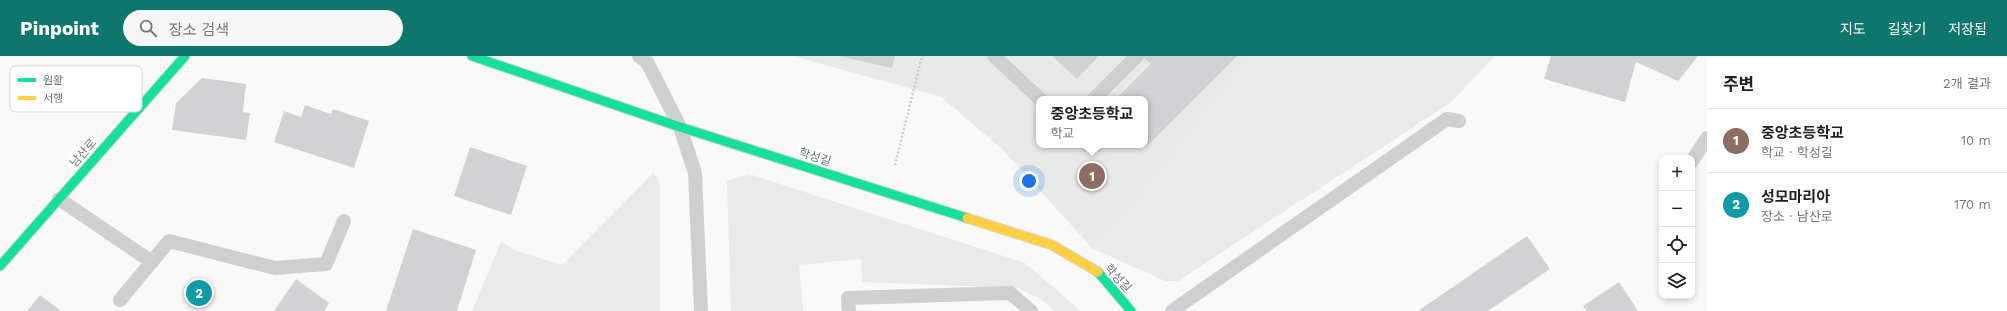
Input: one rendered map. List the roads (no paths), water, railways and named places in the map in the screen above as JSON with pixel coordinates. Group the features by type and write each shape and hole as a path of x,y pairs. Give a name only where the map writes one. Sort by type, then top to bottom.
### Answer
{"street":[{"name":"남산로","path":"142,104 184,56"},
{"name":"학성길","path":"472,56 680,127 722,139 1052,245 1099,273 1131,311"},
{"name":"남산로","path":"0,266 135,112"}],"lane":[{"path":"639,56 647,62 680,127 694,173 701,311"},
{"path":"994,56 1037,96"},
{"path":"1097,96 1136,56"},
{"path":"1172,311 1447,119 1459,122"},
{"path":"1695,156 1707,138"},
{"path":"59,199 152,262"},
{"path":"120,300 169,241 275,268 326,264 344,221"},
{"path":"848,311 848,298 1010,293 1031,311"}],"place":[{"name":"중앙초등학교","path":"1092,176"},
{"name":"성모마리아","path":"199,293"}]}
